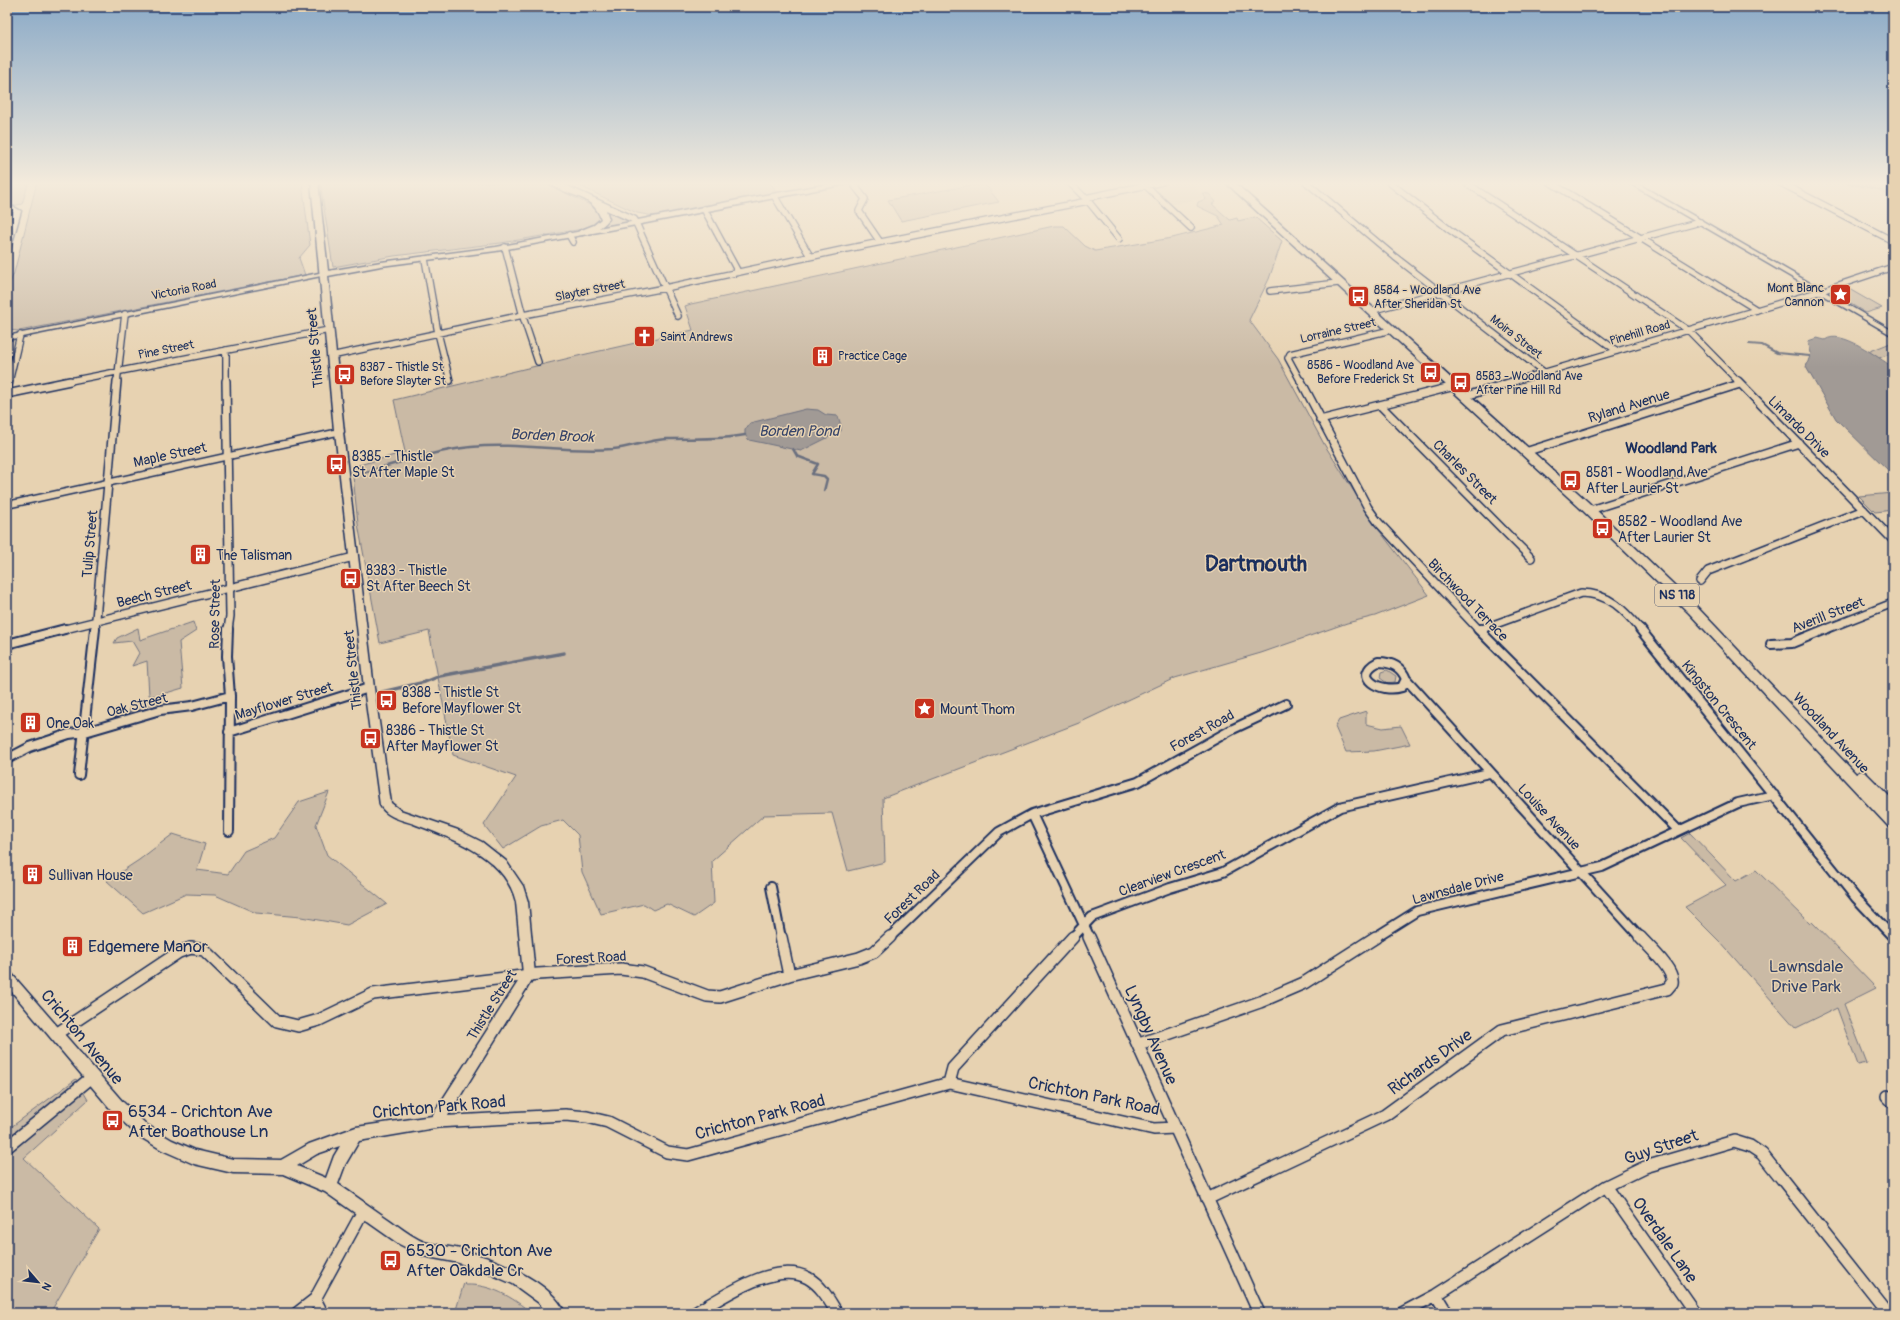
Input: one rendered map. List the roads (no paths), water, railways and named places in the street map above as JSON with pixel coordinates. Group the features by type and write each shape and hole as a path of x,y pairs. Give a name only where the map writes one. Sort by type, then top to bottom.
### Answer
{"main road":[{"name":"Thistle Street","path":"321,244 339,432"},
{"name":"Victoria Road","path":"324,274 534,244"},
{"name":"Woodland Avenue","path":"1296,244 1590,510 1693,610 1893,822"},
{"name":"Maple Street","path":"7,505 339,432"},
{"name":"Woodland Avenue","path":"1762,682 1893,809"}],"street":[{"path":"645,244 678,316"},
{"path":"723,244 738,272"},
{"path":"803,244 810,256"},
{"name":"Slayter Street","path":"331,356 665,288 872,244"},
{"name":"Moira Street","path":"1382,244 1545,373"},
{"path":"1470,244 1617,351"},
{"name":"Limardo Drive","path":"1558,244 1688,330 1893,540"},
{"path":"1370,311 1621,244"},
{"path":"1648,244 1757,310"},
{"path":"1738,244 1893,334"},
{"path":"505,248 523,316 538,362"},
{"path":"425,259 438,333 450,381"},
{"name":"Pinehill Road","path":"1466,396 1821,291 1893,267"},
{"name":"Victoria Road","path":"7,336 324,274"},
{"path":"1270,291 1338,282"},
{"name":"Tulip Street","path":"79,776 85,732 118,371 125,314"},
{"name":"Pine Street","path":"7,394 329,330"},
{"name":"Lorraine Street","path":"1290,354 1391,330"},
{"path":"7,391 18,335"},
{"name":"Rose Street","path":"226,350 226,457 228,589 230,616 228,633 227,682 230,696 229,831"},
{"name":"Birchwood Terrace","path":"1290,354 1288,360 1373,515 1426,575 1479,630 1678,830"},
{"name":"Ryland Avenue","path":"1526,452 1740,384"},
{"path":"1320,420 1455,386"},
{"name":"Charles Street","path":"1380,405 1531,558"},
{"name":"Thistle Street","path":"339,432 369,688 386,805 396,813 454,834 478,846 502,865 516,885 522,902 529,975 436,1122"},
{"path":"1590,510 1799,443"},
{"path":"1700,581 1708,571 1864,510"},
{"name":"Beech Street","path":"7,644 354,558"},
{"name":"Kingston Crescent","path":"1479,630 1581,593 1592,593 1609,598 1647,638 1856,898 1893,937"},
{"name":"Averill Street","path":"1771,644 1792,644 1893,603"},
{"path":"1384,662 1401,670 1406,679 1402,688 1397,690 1385,690 1373,684 1369,679 1367,670 1373,663 1384,662"},
{"name":"Louise Avenue","path":"1406,679 1489,773 1581,872 1672,974"},
{"name":"Mayflower Street","path":"229,732 369,688"},
{"name":"Oak Street","path":"7,759 30,747 69,734 85,732 160,710 192,706 230,696"},
{"name":"Forest Road","path":"56,1034 172,956 188,948 204,950 277,1021 285,1024 303,1026 373,994 529,975 634,970 707,996 714,997 730,994 789,975 859,958 874,952 999,832 1032,814 1138,782 1233,729 1286,704"},
{"name":"Clearview Crescent","path":"949,1083 953,1068 1092,917 1170,888 1223,872 1340,807 1489,773"},
{"name":"Lawnsdale Drive","path":"1139,1044 1260,1002 1304,982 1417,911 1602,867 1738,803 1774,796"},
{"name":"Lyngby Avenue","path":"1032,814 1139,1044 1175,1128 1259,1313"},
{"path":"772,887 789,975"},
{"name":"Richards Drive","path":"1207,1199 1385,1115 1502,1030 1667,989 1674,981 1672,974"},
{"name":"Crichton Avenue","path":"7,977 118,1107 137,1125 167,1145 194,1157 233,1166 283,1167 330,1187 404,1239 423,1249 459,1256 490,1266 518,1279 544,1298 557,1313"},
{"path":"7,1147 92,1077"},
{"name":"Crichton Park Road","path":"283,1167 317,1147 356,1134 391,1127 436,1122 565,1115 584,1116 608,1122 667,1152 679,1155 688,1155 949,1083 1154,1129 1175,1128"},
{"name":"Crichton Park Road","path":"330,1187 338,1161 356,1134"},
{"name":"Guy Street","path":"1402,1313 1436,1295 1606,1186 1645,1167 1734,1141 1747,1143 1765,1157 1780,1179 1888,1313"},
{"name":"Overdale Lane","path":"1606,1186 1695,1313"},
{"path":"297,1313 316,1299 363,1210"},
{"path":"694,1313 747,1284 779,1272 810,1280 821,1287 837,1313"},
{"path":"1436,1295 1447,1313"},
{"path":"316,1299 322,1313"}],"water":[{"path":"1832,337 1850,341 1869,351 1893,367 1893,475 1836,419 1806,367 1811,353 1808,341 1817,338 1825,340"},
{"name":"Borden Pond","path":"806,409 818,410 826,415 838,416 841,431 801,451 749,440 745,435 745,430 750,423"}],"waterway":[{"path":"1749,344 1762,345 1777,353 1810,356"},
{"name":"Borden Brook","path":"362,473 429,454 471,447 506,446 595,450 620,448 660,440 735,437 745,435"},
{"path":"793,449 797,456 818,464 812,474 824,476 827,479 824,491"},
{"path":"382,692 425,682 440,676 564,653"}],"place":[{"name":"Mont Blanc Cannon","path":"1840,295"},
{"name":"8584 - Woodland Ave After Sheridan St","path":"1359,297"},
{"name":"Saint Andrews","path":"644,337"},
{"name":"Practice Cage","path":"822,356"},
{"name":"8586 - Woodland Ave Before Frederick St","path":"1430,372"},
{"name":"8387 - Thistle St Before Slayter St","path":"345,374"},
{"name":"8583 - Woodland Ave After Pine Hill Rd","path":"1461,383"},
{"name":"8385 - Thistle St After Maple St","path":"337,464"},
{"name":"8581 - Woodland Ave After Laurier St","path":"1570,480"},
{"name":"8582 - Woodland Ave After Laurier St","path":"1602,529"},
{"name":"The Talisman","path":"201,555"},
{"name":"8383 - Thistle St After Beech St","path":"351,578"},
{"name":"8388 - Thistle St Before Mayflower St","path":"386,700"},
{"name":"Mount Thom","path":"924,709"},
{"name":"One Oak","path":"30,723"},
{"name":"8386 - Thistle St After Mayflower St","path":"371,738"},
{"name":"Sullivan House","path":"33,875"},
{"name":"Edgemere Manor","path":"73,946"},
{"name":"6534 - Crichton Ave After Boathouse Ln","path":"112,1121"},
{"name":"6530 - Crichton Ave After Oakdale Cr","path":"390,1260"}],"district":[{"name":"Woodland Park","path":"1671,448"},
{"name":"Dartmouth","path":"1256,564"}],"park label":[{"name":"Lawnsdale Drive Park","path":"1806,976"}]}
